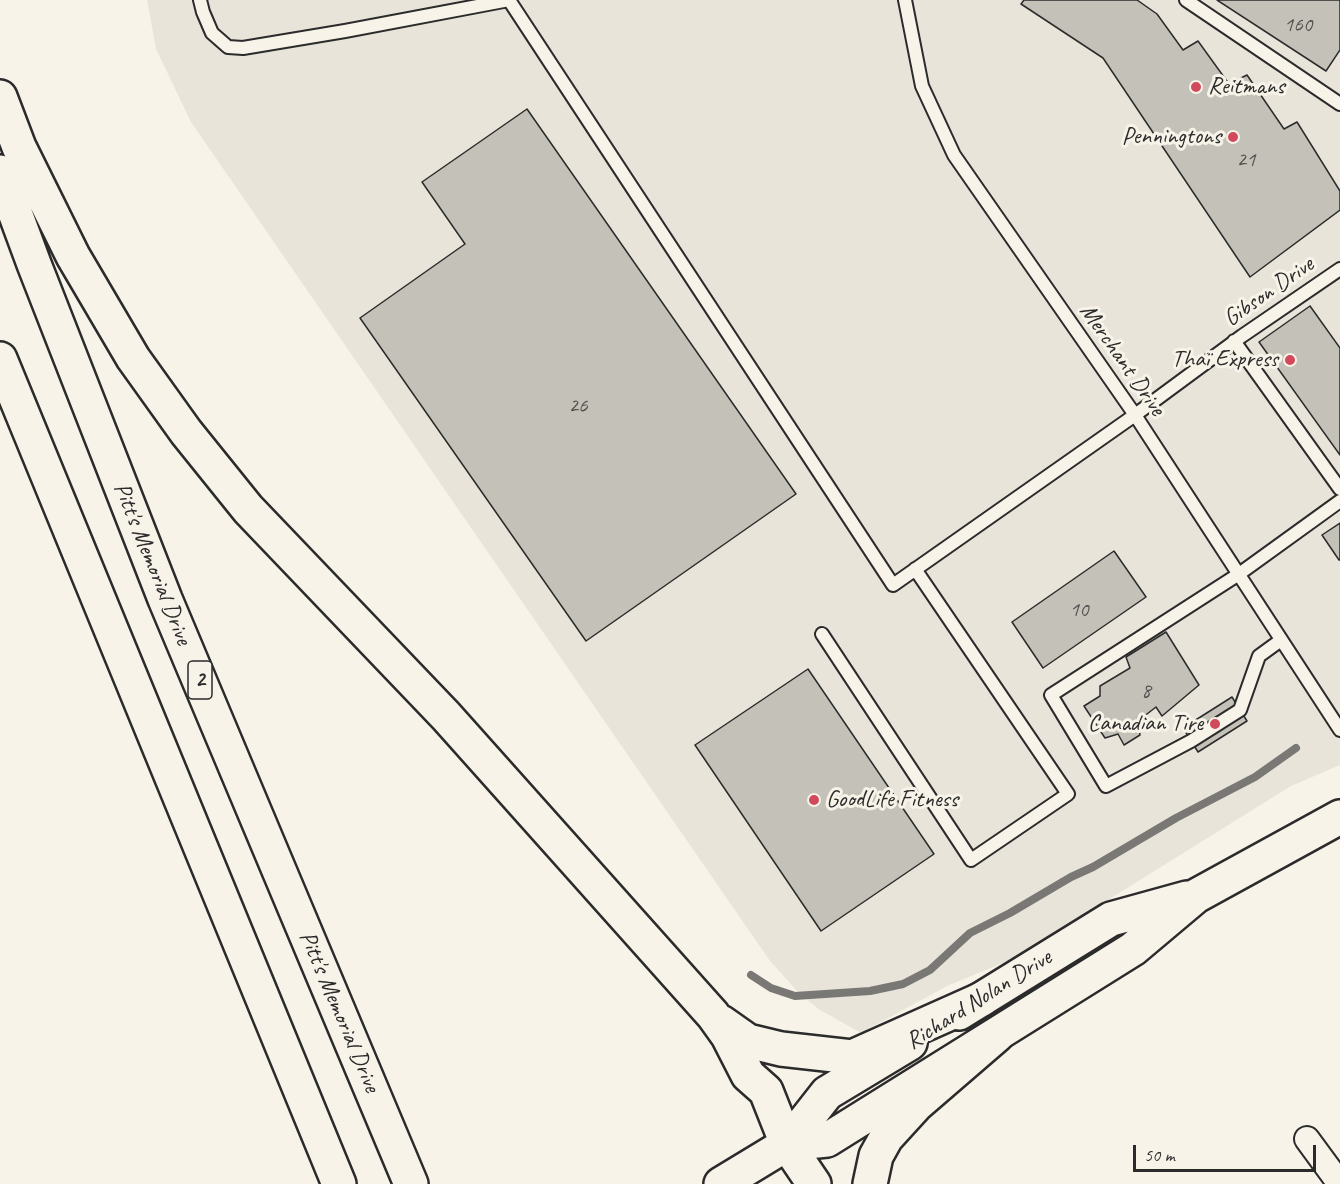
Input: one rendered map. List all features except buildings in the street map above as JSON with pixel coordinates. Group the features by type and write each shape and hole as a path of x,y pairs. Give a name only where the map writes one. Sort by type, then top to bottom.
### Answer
{"main road":[{"path":"0,97 19,147 73,256 133,358 186,432 248,509 446,716 713,1015 728,1036 748,1075 766,1091 787,1144 814,1184"},
{"name":"Pitt's Memorial Drive","path":"0,172 165,599 411,1184"},
{"path":"0,359 339,1184"},
{"name":"Richard Nolan Drive","path":"787,1144 827,1140 1133,949 1196,896 1340,817"},
{"name":"Richard Nolan Drive","path":"721,1184 787,1144 826,1093 1111,919 1196,896"},
{"path":"713,1015 748,1041 781,1049 852,1058 982,999"},
{"path":"870,1184 876,1156 886,1138 916,1104 997,1035"}],"street":[{"path":"1307,1140 1340,1184"}],"lane":[{"path":"200,0 212,33 228,47 243,48 509,0"},
{"name":"Gibson Drive","path":"509,0 893,585 1135,415 1234,341 1340,269"},
{"name":"Merchant Drive","path":"905,0 922,86 954,155 1135,415 1340,730"},
{"path":"1186,0 1340,104"},
{"path":"1234,341 1340,489"},
{"path":"1281,640 1259,656 1240,710 1191,741 1106,786 1051,695 1239,574 1340,501"},
{"path":"822,634 971,860 1068,794 915,569"}],"shaded area":[{"path":"147,0 1340,0 1340,765 1291,786 1026,951 947,986 861,1033 820,1010 800,994 770,961 191,122 156,49"}],"waterway":[{"path":"751,975 771,988 795,996 870,991 903,984 930,970 970,933 1093,867 1176,818 1255,777 1296,748"}],"place":[{"name":"Reitmans","path":"1196,87"},
{"name":"Penningtons","path":"1233,137"},
{"name":"Thaï Express","path":"1290,360"},
{"name":"Canadian Tire","path":"1215,724"},
{"name":"GoodLife Fitness","path":"814,800"}]}
